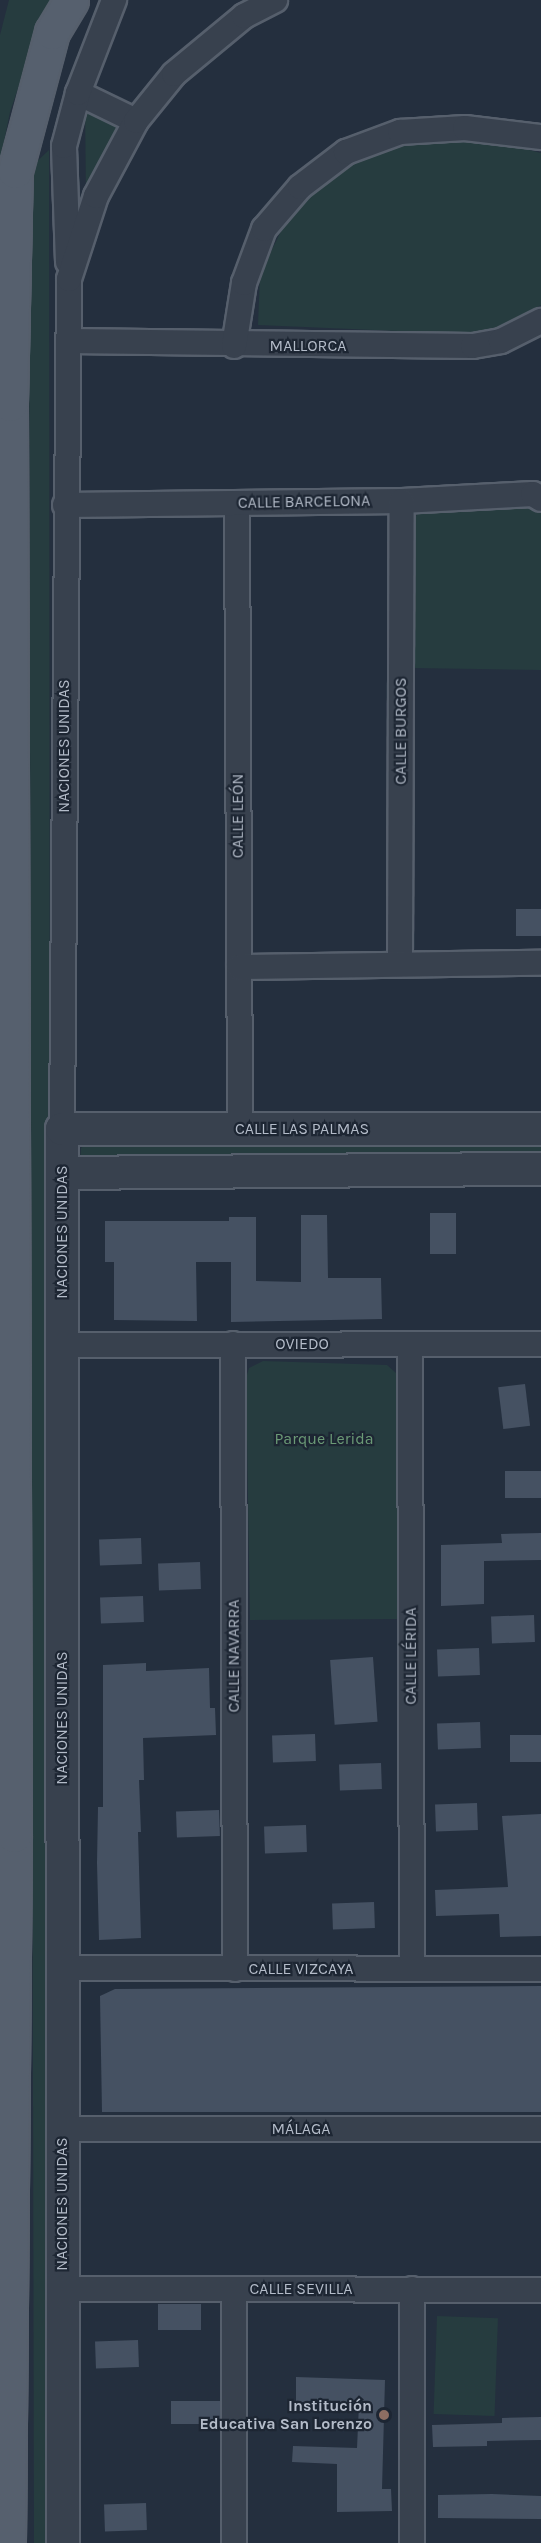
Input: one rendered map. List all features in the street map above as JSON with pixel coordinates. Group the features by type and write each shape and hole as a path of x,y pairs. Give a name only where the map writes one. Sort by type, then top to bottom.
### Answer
{"main road":[{"path":"8,2543 10,404 15,171 52,32 71,0"}],"street":[{"path":"69,279 64,146 78,93 114,0"},
{"name":"NACIONES UNIDAS","path":"63,2543 62,1129 65,505 69,279 96,196 136,121 174,74 244,16 275,0"},
{"path":"78,93 136,121"},
{"path":"234,346 244,283 264,230 300,187 346,152 400,132 465,128 541,137"},
{"name":"MALLORCA","path":"69,342 234,346 473,346 501,341 541,321"},
{"name":"CALLE BARCELONA","path":"65,505 402,501 538,495"},
{"name":"CALLE BURGOS","path":"400,962 402,501"},
{"name":"CALLE LEÓN","path":"237,504 240,1129"},
{"path":"239,967 400,962 541,963"},
{"name":"CALLE LAS PALMAS","path":"62,1129 541,1129"},
{"path":"63,1173 541,1169"},
{"name":"CALLE NAVARRA","path":"233,1344 235,1969"},
{"name":"CALLE LÉRIDA","path":"410,1344 412,1969"},
{"name":"OVIEDO","path":"62,1345 541,1344"},
{"name":"CALLE VIZCAYA","path":"62,1968 541,1969"},
{"name":"MÁLAGA","path":"62,2129 541,2129"},
{"name":"CALLE SEVILLA","path":"62,2289 541,2290"},
{"path":"234,2289 234,2543"},
{"path":"412,2289 412,2543"}],"green space":[{"path":"9,0 53,0 39,26 10,112 0,161 0,35"},
{"path":"85,107 120,125 86,197"},
{"path":"424,140 501,143 541,153 541,305 490,335 258,325 260,274 286,221 329,177 376,151"},
{"path":"49,150 51,2543 34,2543 29,285 32,166"},
{"path":"530,501 541,507 541,670 412,668 410,526 415,517 425,507"},
{"path":"87,1143 541,1145 541,1162 80,1164 81,1148"},
{"name":"Parque Lerida","path":"263,1361 387,1365 396,1373 400,1382 397,1619 250,1620 246,1378 249,1368"},
{"path":"437,2316 498,2318 495,2416 434,2414"}],"building":[{"path":"516,909 541,909 541,936 516,936"},
{"path":"430,1213 456,1213 456,1254 430,1254"},
{"path":"301,1215 327,1215 328,1278 381,1278 382,1319 231,1322 231,1262 196,1262 197,1321 114,1320 114,1262 105,1262 105,1221 229,1221 229,1217 256,1217 256,1281 301,1282"},
{"path":"525,1384 530,1426 503,1429 498,1387"},
{"path":"505,1471 541,1471 541,1498 505,1498"},
{"path":"541,1533 541,1560 484,1561 484,1604 441,1606 441,1545 502,1543 501,1534"},
{"path":"141,1538 142,1564 100,1565 99,1539"},
{"path":"200,1562 201,1589 159,1590 158,1563"},
{"path":"143,1596 144,1622 101,1623 100,1598"},
{"path":"534,1615 535,1642 492,1643 491,1617"},
{"path":"479,1648 480,1675 438,1676 437,1649"},
{"path":"373,1657 378,1722 335,1725 330,1660"},
{"path":"146,1663 146,1671 209,1668 210,1708 215,1708 216,1735 143,1738 144,1780 139,1780 141,1832 138,1832 141,1938 99,1940 97,1863 98,1807 103,1807 103,1665"},
{"path":"480,1722 481,1748 438,1749 437,1724"},
{"path":"315,1734 316,1761 273,1762 272,1736"},
{"path":"510,1735 541,1735 541,1762 510,1762"},
{"path":"381,1763 382,1789 340,1790 339,1764"},
{"path":"477,1803 478,1830 436,1831 435,1804"},
{"path":"219,1810 220,1836 177,1837 176,1812"},
{"path":"541,1814 541,1936 500,1937 499,1914 436,1916 435,1890 508,1887 502,1816"},
{"path":"306,1825 307,1852 265,1853 264,1826"},
{"path":"374,1902 375,1928 333,1929 332,1903"},
{"path":"541,1986 541,2112 102,2112 100,1996 115,1989"},
{"path":"158,2304 201,2304 201,2330 158,2330"},
{"path":"138,2340 139,2367 96,2368 95,2342"},
{"path":"296,2377 385,2380 382,2489 391,2489 392,2511 337,2512 337,2464 292,2462 293,2446 357,2448 359,2404 296,2402"},
{"path":"171,2401 220,2401 220,2424 171,2424"},
{"path":"541,2417 541,2440 487,2441 487,2446 433,2447 432,2425 502,2423 502,2418"},
{"path":"438,2495 541,2496 541,2519 438,2518"},
{"path":"146,2503 147,2530 105,2531 104,2504"}],"place":[{"name":"Institución Educativa San Lorenzo","path":"384,2415"}]}
